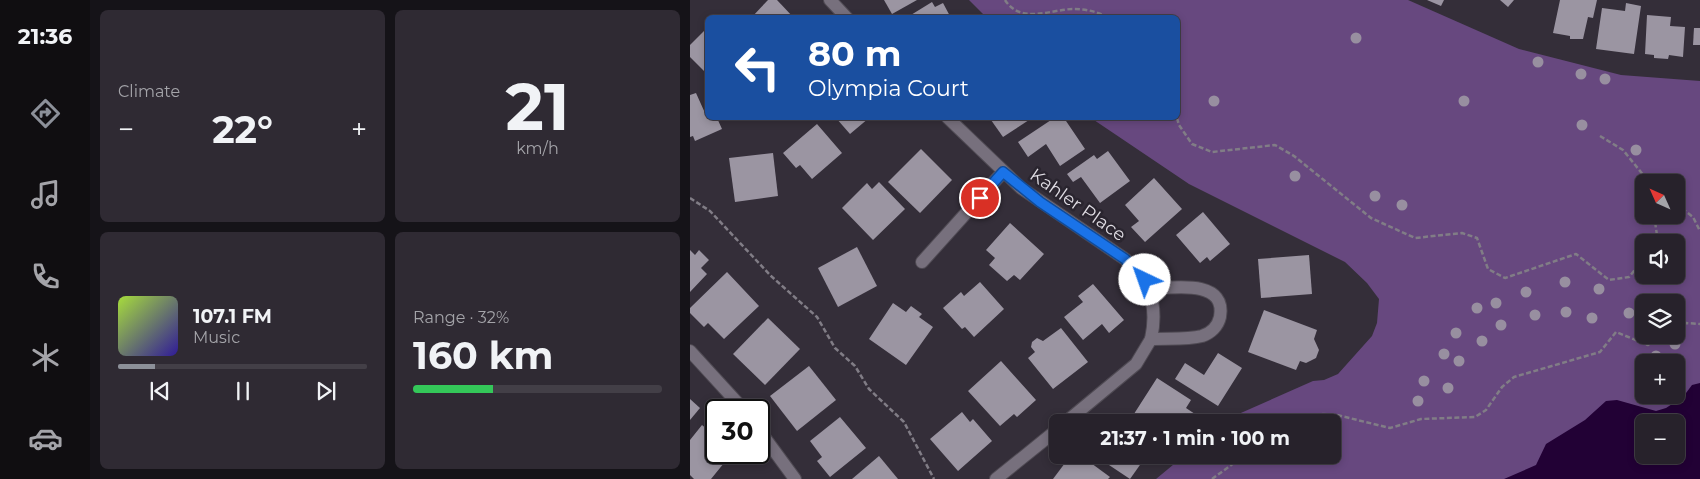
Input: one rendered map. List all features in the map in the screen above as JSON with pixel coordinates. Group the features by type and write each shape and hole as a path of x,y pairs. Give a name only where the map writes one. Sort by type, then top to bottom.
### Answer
{"street":[{"path":"830,0 844,15"},
{"name":"Kahler Place","path":"950,120 1003,172 1040,202 1132,265 1149,289"},
{"path":"922,262 1003,172"},
{"path":"1076,414 1136,364 1151,339 1155,322 1154,305 1149,289 1198,287 1215,296 1220,307 1219,320 1209,333 1201,336 1151,339"},
{"path":"690,351 734,399"},
{"path":"996,479 1049,436"},
{"path":"770,445 794,479"}],"path":[{"path":"1005,0 1009,7 1022,14 1074,9 1098,12 1104,15"},
{"path":"1178,120 1179,125 1192,144 1212,152 1275,145 1294,156 1371,218 1415,238 1462,233 1476,238 1488,268 1505,278 1576,254 1609,280 1629,277 1635,270"},
{"path":"1600,136 1623,150 1642,174"},
{"path":"690,198 710,211 771,276 817,317 835,348 855,366 869,389 904,422 934,479"},
{"path":"1685,211 1693,217 1700,231"},
{"path":"1685,322 1700,324"},
{"path":"1341,416 1390,428 1421,419 1475,417 1486,410 1502,387 1514,378 1600,352 1616,332 1635,340"},
{"path":"1212,479 1233,464"}],"shaded area":[{"path":"969,0 1408,0 1519,49 1621,75 1700,81 1700,479 1156,479 1174,464 1341,464 1341,414 1239,414 1313,381 1324,380 1338,374 1372,336 1377,323 1379,299 1367,283 1345,262 1189,184 1094,120 1180,120 1180,15 984,15"},
{"path":"1700,383 1700,479 1504,479 1536,465 1546,444 1585,420 1606,401 1617,400 1656,411 1672,404 1685,404 1685,394 1692,385"}],"building":[{"path":"768,0 777,0 791,15 754,15"},
{"path":"884,0 917,0 892,14"},
{"path":"1427,0 1444,0 1441,6"},
{"path":"1500,0 1514,0 1508,7"},
{"path":"1560,0 1597,0 1593,18 1588,17 1583,39 1570,39 1570,36 1553,33"},
{"path":"932,2 935,7 943,3 949,15 911,15"},
{"path":"1626,3 1641,6 1634,54 1596,49 1602,8 1625,11"},
{"path":"1647,15 1671,17 1670,26 1685,27 1683,57 1669,55 1668,59 1654,58 1654,55 1645,54"},
{"path":"1694,28 1700,28 1700,45 1693,45"},
{"path":"705,30 705,72 690,57 690,45"},
{"path":"696,93 705,113 705,120 718,120 722,129 695,141 693,136 690,137 690,95"},
{"path":"838,120 867,120 850,134"},
{"path":"991,120 1029,120 1003,137"},
{"path":"1051,120 1065,120 1085,149 1060,166 1046,144 1028,157 1018,142"},
{"path":"817,124 842,153 812,179 800,165 796,168 783,153"},
{"path":"921,149 952,180 920,213 888,182"},
{"path":"1108,151 1130,181 1100,203 1081,177 1073,182 1067,174 1094,155 1097,159"},
{"path":"773,153 778,196 735,202 729,158"},
{"path":"1154,178 1182,209 1145,242 1131,227 1139,221 1125,205"},
{"path":"879,182 905,209 873,240 842,208 867,183 872,189"},
{"path":"1203,212 1230,244 1210,261 1207,257 1200,263 1176,235"},
{"path":"1010,223 1044,254 1020,280 1014,275 1007,281 989,265 995,258 986,250"},
{"path":"857,247 877,286 838,307 818,268"},
{"path":"690,250 695,255 699,250 709,260 701,268 707,274 690,292"},
{"path":"1309,255 1312,294 1261,298 1258,259"},
{"path":"727,272 759,306 724,339 708,323 704,327 690,313 690,308"},
{"path":"980,282 1004,309 974,337 965,327 962,329 943,308 961,292 964,296"},
{"path":"1093,284 1124,320 1109,333 1102,324 1083,340 1064,317 1083,302 1078,296"},
{"path":"893,303 906,312 911,306 922,314 919,317 933,327 906,365 869,339"},
{"path":"1264,310 1317,330 1314,339 1319,350 1316,358 1306,363 1300,361 1296,370 1248,352"},
{"path":"768,318 800,349 765,385 733,354"},
{"path":"1061,328 1088,362 1053,389 1028,358 1035,352 1031,347 1032,342 1037,338 1043,341"},
{"path":"1218,353 1242,368 1218,406 1175,379 1185,363 1204,375"},
{"path":"1001,361 1036,400 1017,417 1014,414 1000,426 968,391"},
{"path":"809,366 836,400 797,431 770,396"},
{"path":"1157,378 1191,400 1186,408 1195,414 1134,414"},
{"path":"690,399 700,408 690,420"},
{"path":"962,412 970,422 973,419 992,441 958,471 930,439"},
{"path":"840,417 866,448 830,477 817,461 822,457 810,441"},
{"path":"702,425 705,428 705,464 723,464 711,479 694,479 690,475 690,440"},
{"path":"879,456 898,479 852,479"},
{"path":"1064,464 1092,464 1110,477 1108,479 1053,479"},
{"path":"1108,464 1141,464 1130,479"}],"route":[{"path":"980,198 1003,172 1040,202 1125,259 1145,280"}]}
